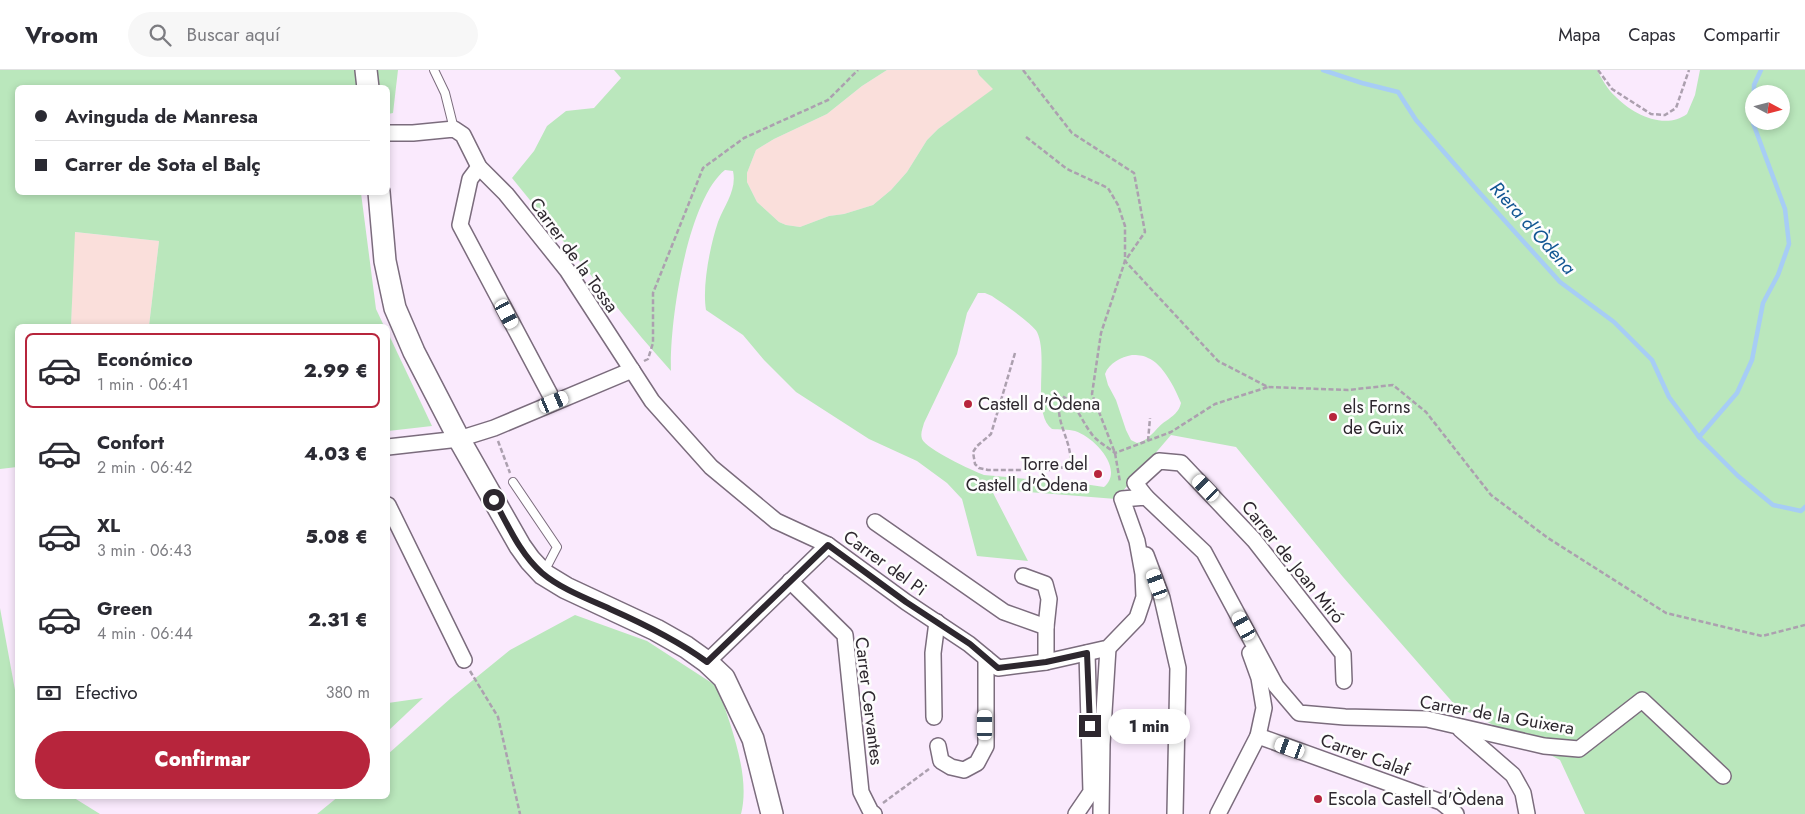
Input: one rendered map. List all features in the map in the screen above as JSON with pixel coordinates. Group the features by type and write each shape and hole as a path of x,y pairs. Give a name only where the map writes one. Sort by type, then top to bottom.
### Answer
{"street":[{"path":"366,70 368,85"},
{"path":"390,133 454,129"},
{"name":"Carrer de la Tossa","path":"454,129 463,135 479,167 506,194 567,270 632,370"},
{"path":"479,167 470,178 460,225 554,402"},
{"path":"378,195 385,261 395,308 414,352 459,439 520,546 543,574 566,588 656,630 686,647 707,662 724,678 749,732 772,814"},
{"path":"390,448 459,439 494,428 632,370"},
{"name":"Carrer del Pi","path":"632,370 652,400 711,467 776,522 828,545 906,602 970,644 998,668 1046,662 1108,648"},
{"name":"Carrer de Joan Miró","path":"1146,497 1135,483 1159,461 1181,463 1254,540 1343,654 1344,681"},
{"path":"1101,814 1102,744 1108,648 1137,618 1144,597 1143,574 1137,541 1122,499 1146,497"},
{"name":"Carrer de la Guixera","path":"1146,497 1204,552 1276,686 1299,712 1345,717 1427,719 1544,746 1579,749 1642,700 1722,776"},
{"path":"390,510 464,660"},
{"path":"1128,516 1147,557 1162,598 1178,668 1175,814"},
{"path":"875,522 1004,612 1046,627"},
{"path":"707,662 828,545"},
{"path":"1023,576 1045,584 1049,599 1046,627 1046,662"},
{"name":"Carrer Cervantes","path":"790,581 846,635 861,792 872,813"},
{"path":"934,717 933,653 937,622"},
{"path":"1218,814 1258,736 1264,708 1259,678 1248,647 1244,626"},
{"path":"1076,814 1091,792 1087,653"},
{"path":"939,753 950,767 964,770 977,763 986,746 986,658"},
{"path":"1457,727 1513,775 1523,793 1526,814"},
{"name":"Carrer Calaf","path":"1258,736 1441,802 1456,814"}],"lane":[{"path":"434,70 445,94 454,129"},
{"path":"513,482 557,548 543,574"}],"path":[{"path":"632,370 648,359 653,343 653,293 703,168 744,138 828,100 858,70"},
{"path":"1023,70 1072,133 1134,173 1145,232 1125,262 1101,333 1092,394 1115,453 1122,499"},
{"path":"1598,70 1612,89 1651,114 1665,115 1676,108 1689,70"},
{"path":"1026,137 1067,169 1108,188 1118,205 1125,226 1125,262 1218,361 1268,387"},
{"path":"1015,353 990,434 977,446 974,452 975,464 979,468 988,470 1049,470 1070,466 1072,456 1058,414 1062,396 1070,400 1092,435 1115,453"},
{"path":"1115,453 1172,432 1215,404 1268,387 1348,390 1393,385 1426,412 1491,495 1548,538 1666,613 1762,636 1805,625"},
{"path":"1148,441 1150,418"},
{"path":"494,428 513,482"},
{"path":"464,660 498,717 520,814"},
{"path":"872,813 939,753"}],"shaded area":[{"path":"887,70 977,70 979,75 994,89 938,129 927,140 907,172 891,190 873,205 844,214 829,216 800,227 779,222 757,202 747,182 747,173 756,150 774,139 827,114 862,86"},
{"path":"74,232 159,241 149,324 71,324"}],"green space":[{"path":"0,70 398,70 393,113 390,114 390,85 15,85 15,195 361,195 376,309 383,324 149,324 159,241 75,232 71,324 15,324 15,467 0,469"},
{"path":"614,70 887,70 862,86 827,114 774,139 756,150 747,173 747,182 757,202 779,222 800,227 829,216 844,214 873,205 891,190 907,172 927,140 938,129 993,89 979,75 977,70 1597,70 1610,90 1630,108 1648,118 1668,121 1678,119 1687,114 1695,95 1700,70 1805,70 1805,814 1585,814 1560,760 1455,705 1343,577 1236,447 1171,435 1116,499 991,489 1028,561 977,556 962,499 947,483 917,461 869,439 796,392 764,360 743,335 706,310 706,278 712,242 718,222 732,191 733,171 725,170 712,185 700,207 691,234 677,295 673,324 671,371 642,338 512,178 534,151 547,126 566,111 594,108 621,78","holes":["978,293 992,296 1037,332 1041,355 1042,411 1046,422 1052,429 1072,430 1083,434 1098,447 1109,463 1111,472 1110,480 1104,487 984,475 940,454 922,439 921,433 924,423 957,354 967,313","1134,355 1144,356 1159,365 1172,384 1181,403 1179,409 1149,437 1137,443 1131,440 1126,430 1105,374 1112,364 1120,359"]},
{"path":"390,337 432,426 390,431"},
{"path":"0,608 15,690 15,799 76,799 100,814 0,814"},
{"path":"575,615 647,641 718,687 738,750 743,783 741,814 317,814 335,799 390,799 390,752 451,698 510,650"},
{"path":"423,698 390,729 390,703"}],"waterway":[{"name":"Riera d'Òdena","path":"1323,70 1398,92 1416,120 1560,282 1614,322 1652,360 1669,397 1699,437 1738,476 1773,505 1801,511 1805,507"},
{"path":"1754,85 1761,70"},
{"path":"1699,437 1737,393 1752,360 1763,303 1778,275 1789,244 1785,209 1756,130"}],"place":[{"name":"Castell d'Òdena","path":"968,404"},
{"name":"els Forns de Guix","path":"1333,417"},
{"name":"Torre del Castell d'Òdena","path":"1098,474"},
{"name":"Escola Castell d'Òdena","path":"1318,799"}],"route":[{"path":"494,500 520,546 543,574 566,588 656,630 686,647 707,662 828,545 906,602 970,644 998,668 1046,662 1087,653 1090,726"}]}
